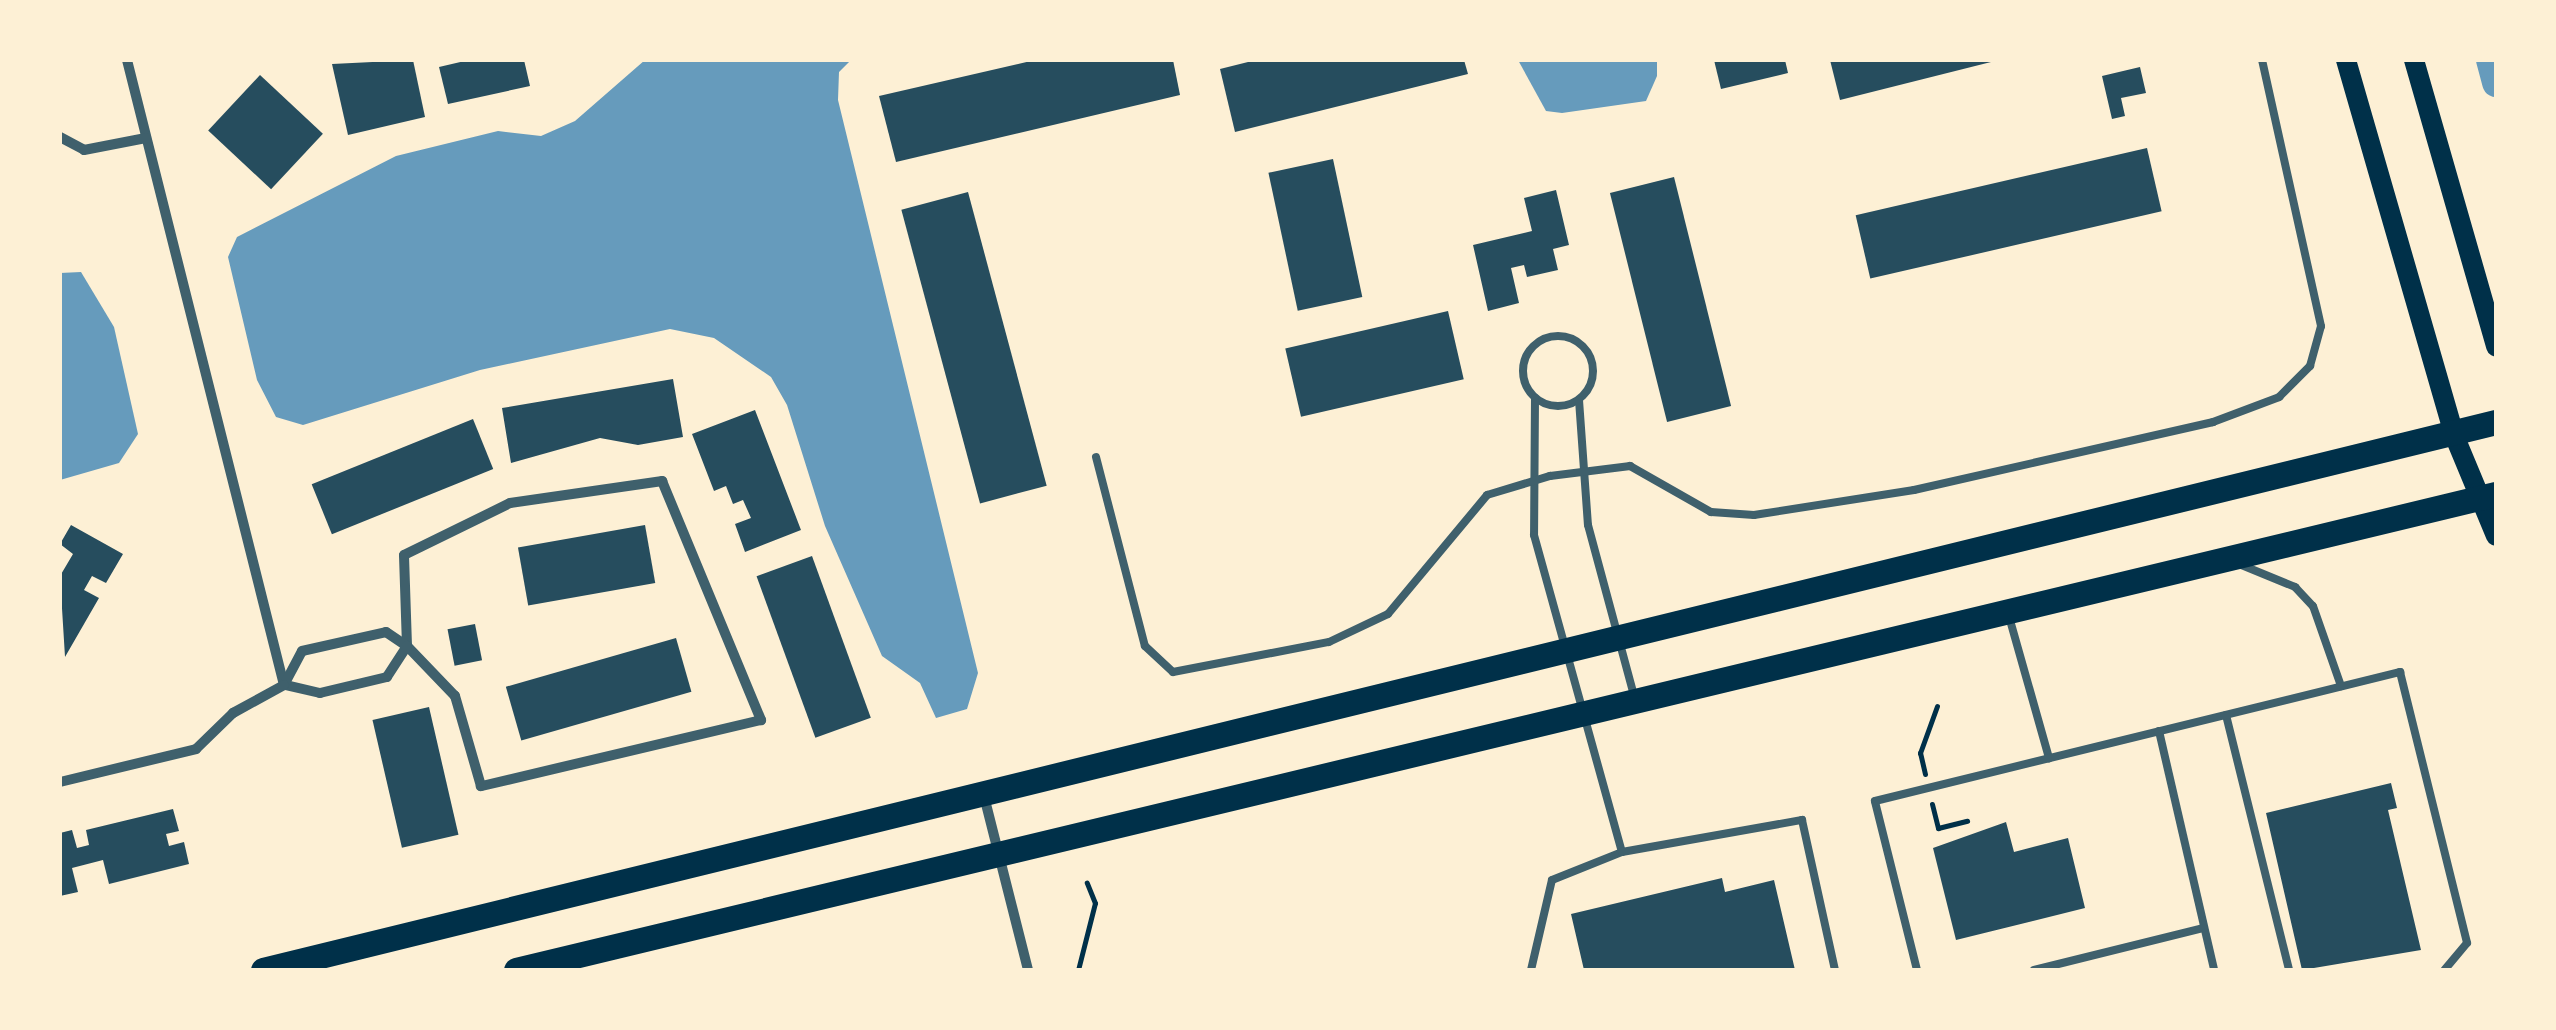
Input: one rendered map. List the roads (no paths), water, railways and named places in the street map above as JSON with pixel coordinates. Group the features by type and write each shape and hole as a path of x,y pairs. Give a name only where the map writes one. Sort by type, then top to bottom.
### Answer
{"main road":[{"path":"2346,60 2454,435 2491,496 2496,536"},
{"path":"2414,60 2496,346"},
{"path":"263,970 2496,422"},
{"path":"516,970 997,848 2491,496"}],"street":[{"path":"127,60 284,685"},
{"path":"60,137 84,150 146,138"},
{"path":"60,782 196,749 233,712 284,685 302,651 386,632 407,646 455,696 481,786 761,720 662,480 510,503 404,556 407,646 387,677 320,693 284,685"},
{"path":"984,794 1028,970"}],"lane":[{"path":"1096,457 1144,646 1173,672 1329,642 1388,614 1488,495 1537,480 1630,466 1711,512 1754,516 1914,490 2213,422 2279,397 2310,366 2321,326 2262,60"},
{"path":"1622,852 1585,711 1562,652 1534,535 1535,398 1522,374 1526,355 1560,336 1583,346 1593,367 1579,400 1583,472 1594,556 1635,699"},
{"path":"1535,398 1552,406 1579,400"},
{"path":"2226,559 2296,587 2314,606 2341,686"},
{"path":"2008,610 2048,758"},
{"path":"1917,970 1875,802 2400,672 2467,944 2444,970"},
{"path":"2226,715 2289,970"},
{"path":"2159,732 2214,970"},
{"path":"1531,970 1552,880 1622,852 1802,820 1835,970"},
{"path":"2034,970 2204,928"}],"water":[{"path":"645,60 851,60 839,72 838,100 978,673 967,709 936,718 920,683 882,656 825,526 787,405 771,377 714,338 670,329 480,370 303,425 276,417 257,380 228,257 237,237 396,156 498,131 541,136 575,121"},
{"path":"1518,60 1657,60 1657,76 1646,101 1562,113 1546,111"},
{"path":"81,272 114,327 138,434 119,463 60,480 60,273"}],"waterway":[{"path":"2490,60 2496,83"}]}
